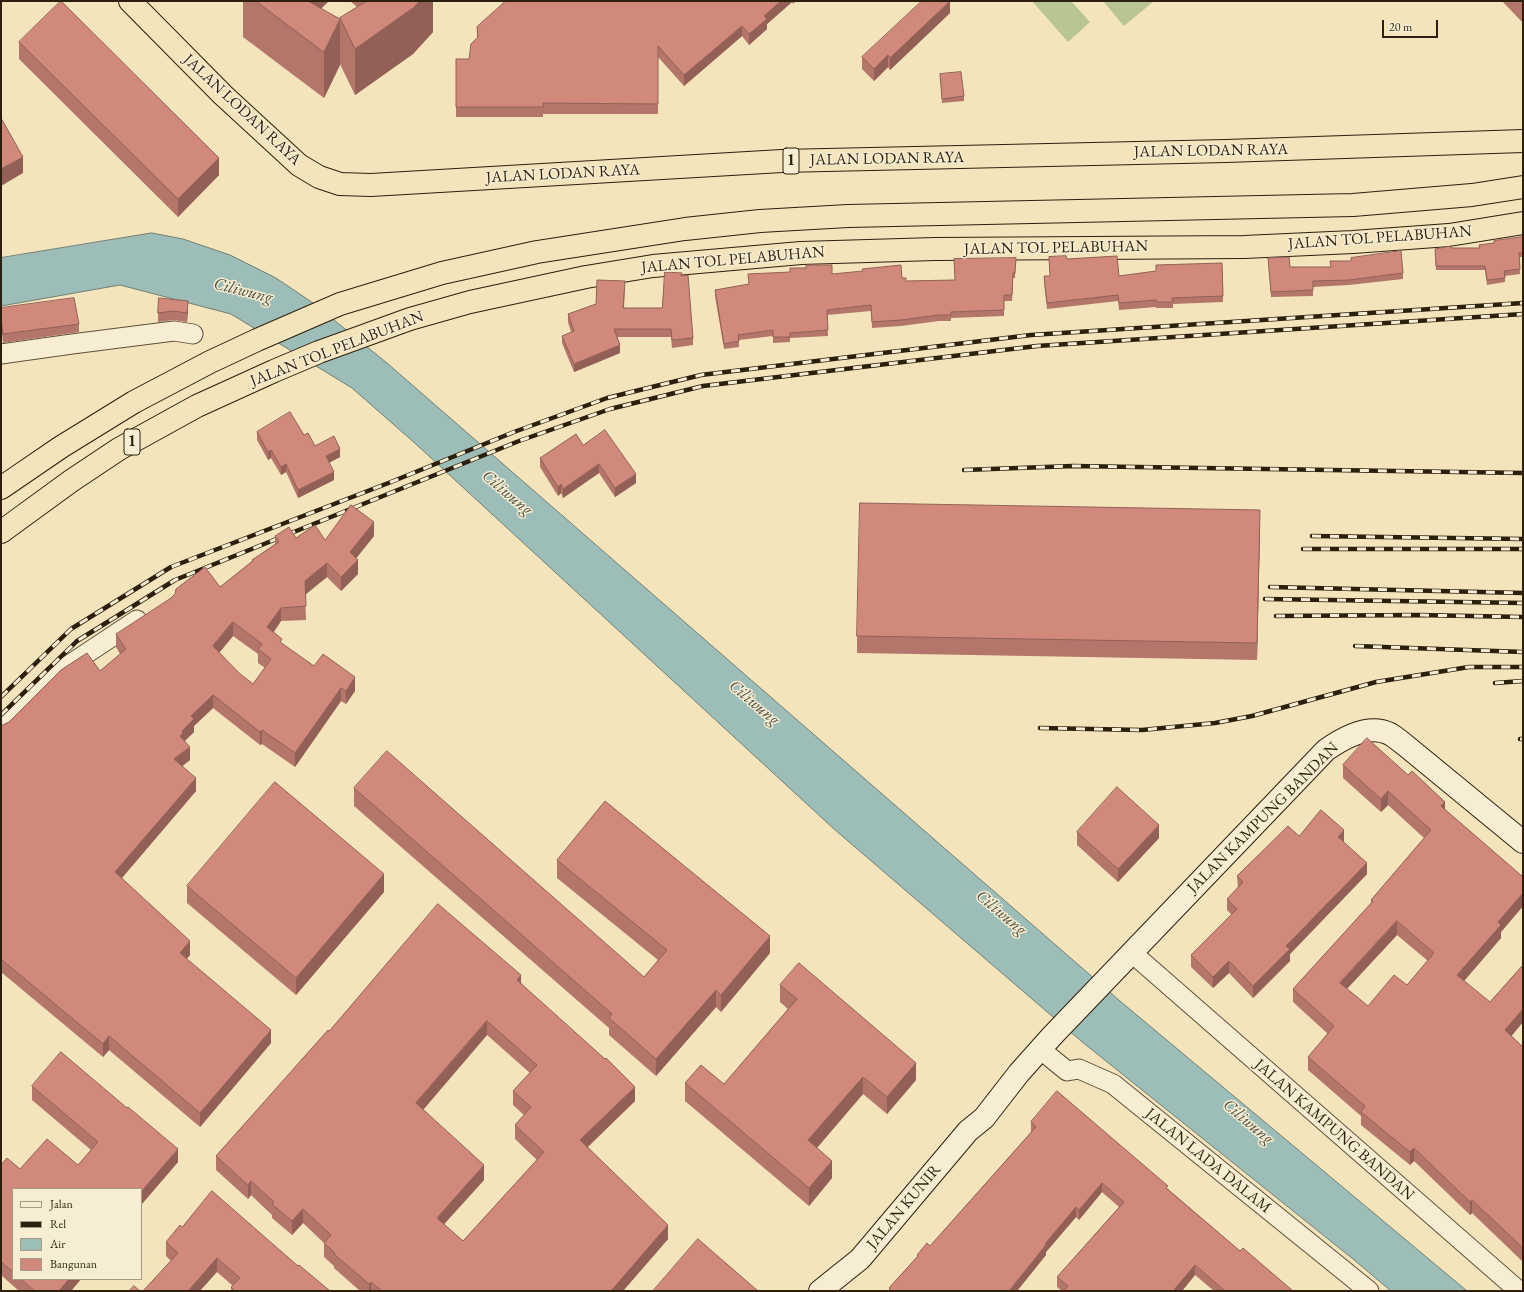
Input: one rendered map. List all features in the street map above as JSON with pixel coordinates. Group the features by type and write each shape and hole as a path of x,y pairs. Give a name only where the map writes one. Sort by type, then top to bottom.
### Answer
{"highway":[{"name":"JALAN LODAN RAYA","path":"130,1 223,95 299,165 319,177 340,184 371,185 782,161 1226,151 1523,141"},
{"name":"JALAN TOL PELABUHAN","path":"1,488 61,447 134,402 210,362 257,340 340,304 442,273 537,252 685,229 760,221 848,216 1353,205 1472,195 1523,187"},
{"name":"JALAN TOL PELABUHAN","path":"1,532 71,481 119,450 197,406 274,371 319,352 410,319 470,302 586,277 653,266 800,253 935,249 1252,247 1450,235 1523,223"}],"street":[{"path":"1,354 174,331 193,334"},
{"path":"1,728 54,675 154,609"},
{"name":"JALAN KAMPUNG BANDAN","path":"1113,972 1326,750 1343,738 1357,733 1373,731 1389,733 1523,842"},
{"name":"JALAN KAMPUNG BANDAN","path":"1131,952 1519,1291"},
{"name":"JALAN KUNIR","path":"834,1291 867,1264 966,1146 984,1118 1046,1043 1113,972"},
{"name":"JALAN LADA DALAM","path":"1046,1043 1067,1070 1079,1069 1113,1084 1368,1291"},
{"name":"JALAN KUNIR","path":"820,1291 860,1259 968,1131 984,1118"}],"green space":[{"path":"1032,1 1071,1 1090,22 1068,42"},
{"path":"1103,1 1154,1 1124,26"}],"water":[{"name":"Ciliwung","path":"152,233 183,239 230,255 276,278 313,303 387,363 1120,1001 1467,1291 1391,1291 1081,1041 834,829 417,445 352,388 231,314 120,285 1,306 1,258"}],"building":[{"path":"61,1 219,158 178,199 19,42"},
{"path":"256,1 308,1 340,19 324,52"},
{"path":"367,1 420,1 413,8 355,49 340,18"},
{"path":"506,1 781,1 764,16 767,19 749,34 742,26 684,75 658,46 658,104 543,103 543,107 456,107 456,59 469,59 471,44 478,37 477,27"},
{"path":"922,1 950,1 890,58 888,55 874,69 862,57"},
{"path":"961,72 964,96 942,99 940,74"},
{"path":"1,118 23,157 1,169"},
{"path":"1523,237 1523,253 1519,253 1520,269 1504,271 1505,278 1487,280 1485,266 1436,266 1435,249 1451,246 1451,248 1480,248 1479,245 1494,243 1494,241"},
{"path":"1401,251 1403,273 1349,280 1313,281 1313,290 1271,292 1268,258 1289,257 1290,267 1331,267 1330,261 1351,261 1351,258"},
{"path":"1066,256 1067,259 1117,256 1119,276 1156,271 1156,265 1222,263 1223,296 1172,298 1173,302 1156,302 1156,300 1119,303 1118,295 1047,303 1044,276 1050,276 1049,257"},
{"path":"1016,258 1015,273 1013,273 1012,295 1004,295 1004,310 951,312 951,315 872,322 871,305 827,310 828,330 790,333 790,337 773,337 773,330 738,335 739,341 724,344 715,290 749,284 748,274 790,272 790,268 806,268 806,265 832,265 832,274 901,265 902,278 906,278 906,281 955,280 954,259"},
{"path":"665,272 682,273 681,276 688,275 693,338 672,340 671,329 614,329 620,345 574,364 562,336 574,331 568,314 596,304 597,280 625,281 623,308 662,308"},
{"path":"74,298 79,324 3,334 1,308"},
{"path":"159,298 188,301 187,313 173,311 158,313"},
{"path":"290,412 304,435 308,433 315,446 334,436 340,449 326,456 334,472 298,490 286,464 281,467 271,450 268,452 257,432"},
{"path":"605,430 636,474 615,488 599,464 563,489 561,484 558,487 540,458 576,434 583,445"},
{"path":"860,503 1260,510 1257,643 857,636"},
{"path":"351,505 374,522 350,552 358,560 341,577 327,563 305,581 306,606 281,608 267,627 282,639 280,642 314,666 323,654 355,677 346,691 341,688 295,753 262,730 260,732 213,695 191,716 194,719 182,731 183,733 180,736 190,747 174,759 196,778 115,872 190,941 180,953 271,1030 200,1113 109,1036 103,1044 1,959 1,725 9,722 61,670 87,653 100,671 126,649 116,634 171,598 175,594 176,589 205,567 220,587 253,561 252,560 279,542 275,536 289,527 296,538 315,525 325,540","holes":["233,622 262,644 258,649 271,659 253,684 239,673 213,646"]},
{"path":"1367,738 1408,775 1412,771 1445,802 1441,806 1523,877 1523,893 1498,922 1501,925 1457,975 1490,1002 1523,965 1523,1009 1505,1030 1523,1047 1523,1248 1472,1200 1470,1202 1414,1148 1410,1152 1361,1112 1365,1106 1308,1057 1334,1026 1293,989 1373,901 1371,900 1431,830 1388,791 1381,799 1343,765","holes":["1397,921 1434,953 1407,985 1394,975 1368,1006 1340,983"]},
{"path":"387,751 644,977 667,950 557,860 605,801 770,936 721,995 716,990 656,1059 609,1018 612,1014 354,788"},
{"path":"275,782 384,874 296,978 187,886"},
{"path":"1117,787 1159,825 1118,869 1077,832"},
{"path":"1321,810 1344,830 1338,837 1367,863 1286,946 1290,949 1253,986 1229,961 1213,977 1191,955 1237,909 1227,899 1243,882 1237,876 1288,826 1299,836"},
{"path":"438,904 521,975 517,980 605,1059 606,1058 635,1087 580,1140 668,1225 611,1291 382,1291 371,1282 369,1284 334,1254 335,1253 324,1243 331,1235 303,1209 292,1221 272,1204 274,1202 251,1181 248,1185 216,1156 328,1030 329,1031","holes":["487,1021 537,1065 513,1091 531,1107 515,1125 544,1152 463,1241 437,1218 484,1165 416,1103"]},
{"path":"799,963 916,1063 887,1097 863,1077 808,1140 832,1161 809,1188 685,1083 701,1065 724,1084 797,999 780,985"},
{"path":"61,1052 178,1149 142,1191 142,1188 12,1188 12,1271 1,1262 1,1165 7,1158 20,1169 47,1139 78,1165 98,1142 32,1086"},
{"path":"1057,1091 1168,1186 1166,1188 1240,1251 1243,1248 1293,1291 1225,1291 1195,1265 1173,1291 1064,1291 1068,1286 1057,1277 1124,1202 1102,1183 1079,1210 1076,1207 1009,1291 892,1291 889,1288 918,1256 917,1255 927,1243 930,1246 1036,1127 1031,1122"},
{"path":"212,1191 298,1266 299,1265 330,1291 235,1291 231,1287 240,1278 217,1258 188,1291 143,1291 178,1253 166,1242 180,1225 182,1227"},
{"path":"698,1239 758,1291 653,1291"},
{"path":"22,1280 68,1280 59,1291 35,1291"},
{"path":"134,1286 140,1291 129,1291"}],"railway":[{"path":"1,697 71,629 171,567 391,482 514,432 607,398 701,375 1031,335 1523,303"},
{"path":"1,715 77,641 175,580 519,441 610,409 703,386 1037,346 1523,314"},
{"path":"964,470 1073,466 1523,473"},
{"path":"1312,536 1523,539"},
{"path":"1303,549 1523,549"},
{"path":"1270,587 1523,593"},
{"path":"1265,599 1523,603"},
{"path":"1276,616 1418,615 1523,617"},
{"path":"1355,646 1523,652"},
{"path":"1040,728 1142,730 1215,723 1252,716 1376,682 1469,667 1523,667"},
{"path":"1495,683 1523,681"}]}
